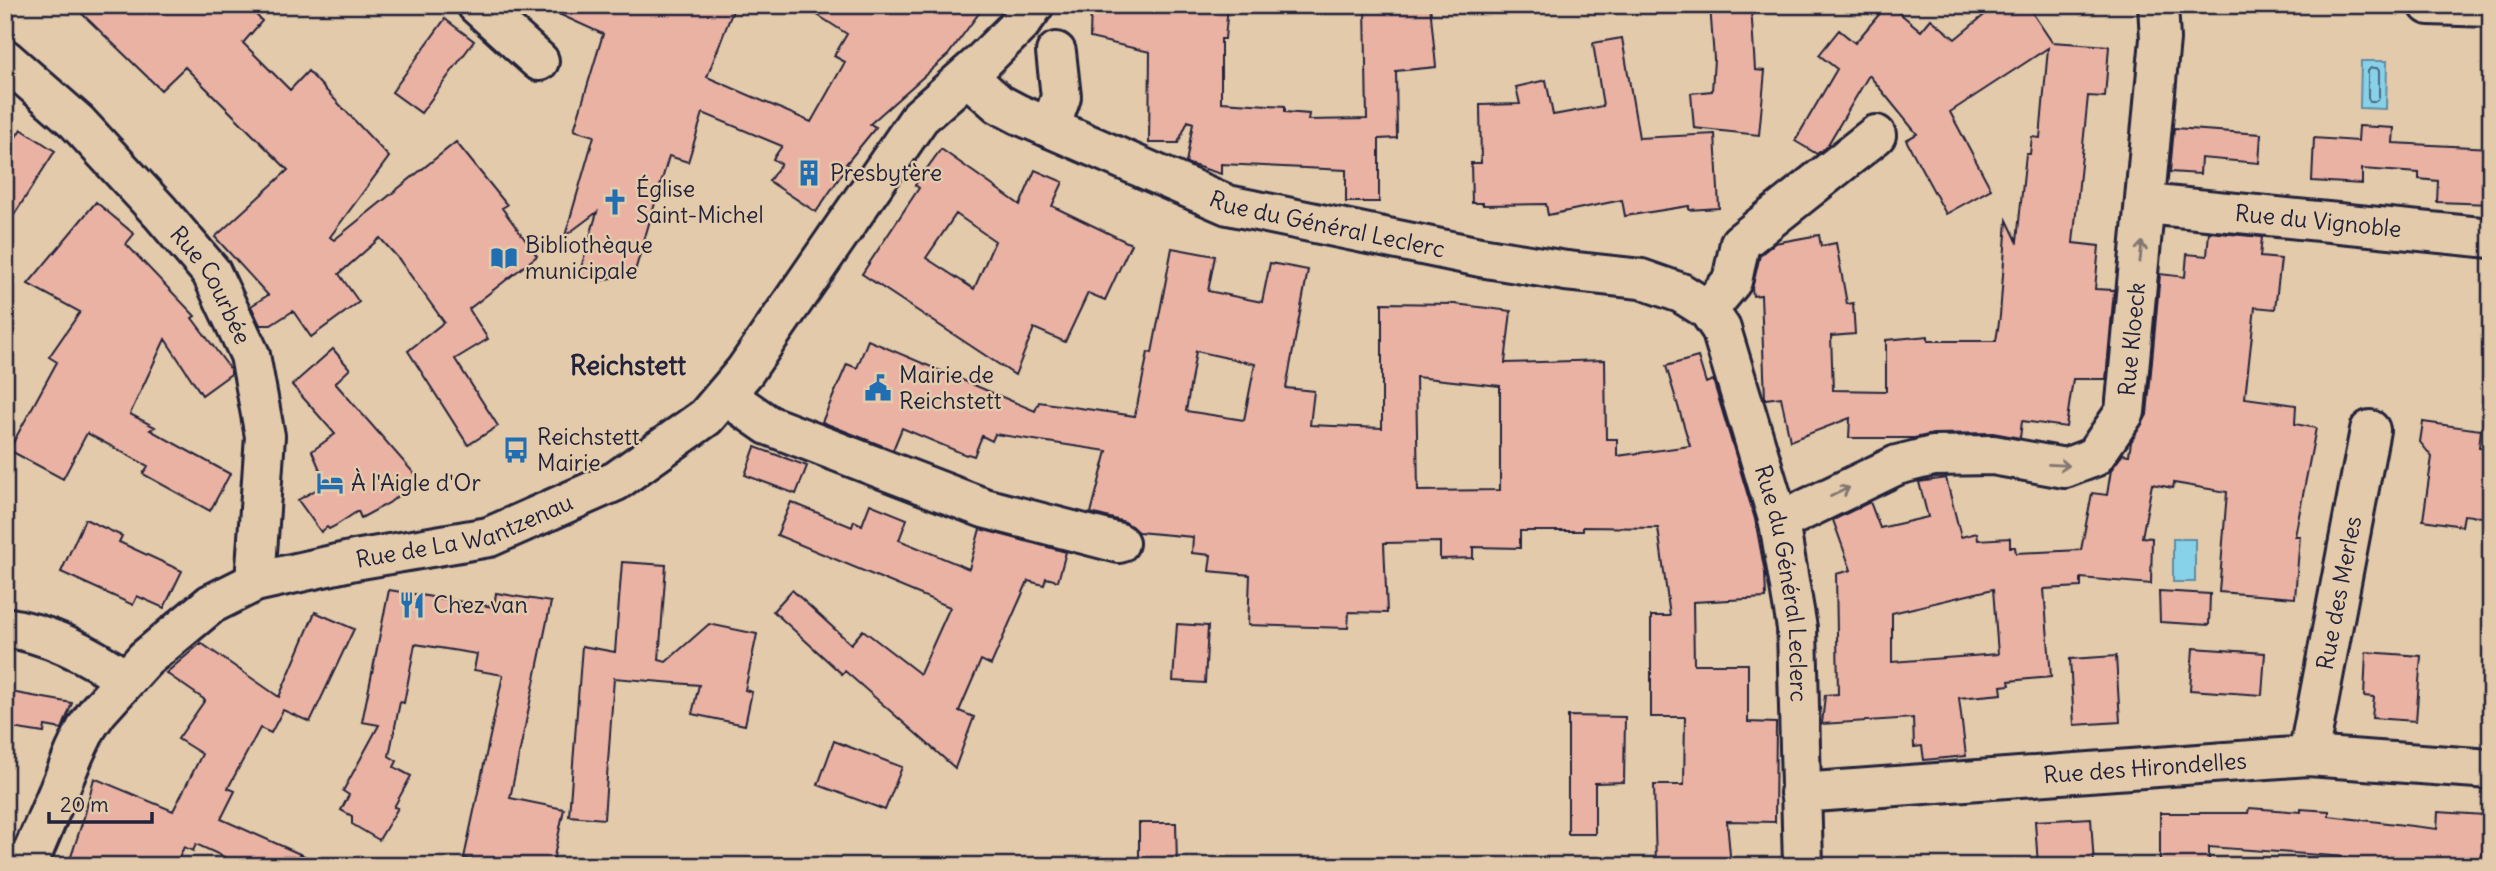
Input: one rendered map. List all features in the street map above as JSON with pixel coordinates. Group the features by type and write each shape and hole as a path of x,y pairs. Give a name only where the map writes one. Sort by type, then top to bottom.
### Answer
{"street":[{"path":"477,5 538,61"},
{"name":"Rue de La Wantzenau","path":"27,866 87,727 145,659 211,604 255,582 355,559 489,537 616,481 706,417 746,371 920,117 1021,23 1034,5"},
{"name":"Rue Kloeck","path":"1779,522 1896,465 1933,456 1993,455 2066,468 2094,457 2125,412 2160,39 2158,5"},
{"path":"2429,5 2491,7"},
{"path":"1050,128 1061,97 1056,52"},
{"name":"Rue Courbée","path":"5,59 77,122 211,272 250,355 265,436 255,582"},
{"name":"Rue du Général Leclerc","path":"967,76 999,104 1228,205 1480,257 1566,271 1641,279 1681,293 1708,310 1721,329 1779,522 1797,628 1803,866"},
{"path":"1708,310 1732,281 1740,243 1876,135"},
{"name":"Rue du Vignoble","path":"2146,204 2491,238"},
{"path":"725,395 768,425 984,508 1119,543"},
{"name":"Rue des Merles","path":"2308,756 2370,430"},
{"path":"5,626 29,631 67,646 100,662 125,680"},
{"name":"Rue des Hirondelles","path":"1800,793 2308,756 2491,769"}],"water":[{"path":"2361,61 2387,61 2386,109 2360,108"},
{"path":"2173,539 2195,539 2195,582 2173,582"}],"building":[{"path":"73,5 247,5 262,21 243,43 290,90 308,71 389,157 330,237 334,240 456,142 507,205 502,208 537,256 469,309 488,339 455,359 498,426 468,445 408,351 444,322 398,258 380,238 339,274 359,302 311,337 293,311 271,325 260,325 251,306 268,295 215,237 288,170 185,67 161,90"},
{"path":"539,5 735,5 707,77 811,122 845,62 834,56 847,34 802,5 985,5 948,55 870,124 876,127 846,164 848,165 816,212 769,181 781,164 773,159 782,146 703,113 688,162 669,156 635,271 601,281 579,275 597,212 565,236 594,136 574,130 603,34"},
{"path":"1091,5 1228,5 1225,39 1221,39 1221,102 1285,106 1285,112 1309,114 1308,120 1367,119 1365,5 1430,5 1436,67 1396,71 1397,138 1379,139 1379,202 1346,202 1346,170 1221,164 1221,174 1186,163 1193,123 1188,121 1178,143 1149,143 1150,52 1090,38"},
{"path":"1710,5 1751,5 1755,70 1765,71 1759,135 1694,128 1691,93 1712,91 1714,59"},
{"path":"1887,5 1921,31 1931,19 1955,39 1994,7 2027,5 2052,42 2109,46 2105,97 2088,96 2073,243 2099,246 2095,289 2114,290 2106,379 2073,379 2066,427 2022,421 2020,438 1993,433 1933,434 1914,438 1849,438 1850,418 1790,441 1781,397 1765,399 1761,295 1753,296 1752,289 1760,255 1775,243 1819,235 1821,246 1836,243 1847,304 1853,303 1855,334 1831,336 1833,390 1886,391 1886,340 1928,336 1928,341 1996,341 2007,220 2017,241 2026,154 2030,154 2032,137 2040,138 2048,48 1950,112 1991,189 1946,214 1906,140 1917,134 1869,75 1827,146 1817,154 1795,141 1837,69 1819,55 1839,30 1855,43"},
{"path":"445,19 474,41 421,113 392,92"},
{"path":"1622,38 1639,138 1715,134 1719,208 1689,210 1689,206 1625,216 1622,200 1548,215 1546,204 1472,203 1471,163 1481,163 1480,105 1520,104 1516,87 1546,80 1553,115 1603,106 1593,43"},
{"path":"2359,126 2394,128 2393,143 2491,148 2491,204 2437,202 2438,181 2419,179 2419,173 2362,169 2362,184 2312,181 2314,138 2358,141"},
{"path":"2174,128 2261,134 2259,163 2201,158 2200,174 2170,172"},
{"path":"21,129 55,151 5,229 5,154"},
{"path":"941,149 1020,205 1035,170 1063,182 1052,206 1131,244 1105,300 1088,293 1065,342 1034,328 1015,375 862,274 919,188 915,185","holes":["956,214 995,241 974,289 926,258"]},
{"path":"96,202 134,234 126,244 195,316 192,318 231,370 231,374 202,395 165,339 130,414 155,427 150,430 230,474 210,511 143,474 148,466 87,433 63,479 9,450 57,362 49,357 80,312 28,284"},
{"path":"2209,232 2262,237 2260,257 2281,259 2275,309 2255,307 2245,398 2296,405 2295,424 2316,428 2295,536 2300,536 2295,598 2219,592 2227,492 2174,483 2173,488 2152,484 2142,537 2152,538 2151,584 2081,578 2081,587 2044,589 2051,677 2009,681 2010,685 2001,686 2002,694 1959,698 1966,756 1924,760 1922,746 1914,747 1913,718 1822,724 1825,695 1838,694 1836,574 1851,570 1833,520 1870,502 1880,528 1928,517 1919,482 1946,478 1961,537 1977,533 1978,540 2010,538 2010,547 2015,547 2016,553 2081,550 2092,493 2107,495 2111,470 2123,454 2129,455 2131,442 2147,415 2160,274 2185,277 2187,254 2207,256","holes":["1993,589 1998,654 1892,662 1892,613"]},
{"path":"1172,248 1215,256 1208,291 1262,302 1270,263 1308,270 1286,388 1314,391 1310,425 1382,428 1382,303 1455,304 1511,311 1505,363 1605,360 1606,439 1617,439 1617,456 1690,446 1666,366 1698,357 1706,383 1713,380 1755,519 1765,573 1766,598 1693,602 1694,664 1748,664 1748,722 1776,723 1775,822 1727,821 1731,866 1656,866 1654,785 1684,785 1685,717 1651,717 1651,616 1670,616 1658,528 1583,527 1583,531 1520,531 1520,548 1473,547 1473,558 1440,559 1440,542 1384,543 1387,613 1349,612 1348,628 1248,625 1250,575 1209,571 1211,555 1192,553 1193,537 1138,532 1125,522 1091,513 1107,451 995,434 992,441 982,436 974,456 902,428 893,450 822,422 847,364 857,368 868,340 1035,411 1039,402 1135,416 1148,352 1152,353","holes":["1196,351 1255,364 1244,420 1186,411","1416,377 1500,386 1500,490 1418,491"]},
{"path":"333,349 350,369 335,383 419,479 389,503 361,518 358,511 321,532 298,500 326,484 312,451 335,434 292,385"},
{"path":"2423,422 2481,430 2479,447 2491,448 2491,518 2464,515 2462,526 2423,520 2432,457 2420,442"},
{"path":"755,447 807,466 796,494 745,475"},
{"path":"791,502 852,527 854,521 862,525 870,504 907,519 899,540 969,569 980,529 1066,552 1058,581 1046,578 1044,585 1028,581 991,665 981,660 959,711 974,717 955,768 845,671 842,674 773,611 792,590 851,644 863,630 920,674 950,607 777,535"},
{"path":"85,519 122,536 119,542 182,571 164,608 137,596 133,605 61,572"},
{"path":"622,562 666,565 659,660 666,662 709,624 757,634 745,690 752,692 745,725 692,714 699,685 614,678 604,819 569,816 582,646 615,652"},
{"path":"389,590 494,607 496,593 551,602 510,798 564,809 552,866 501,866 464,858 503,675 474,670 477,654 415,644 404,703 400,702 389,756 397,761 394,767 411,776 394,807 398,808 379,840 352,824 352,816 341,810 349,795 343,791 379,725 362,722"},
{"path":"2159,591 2210,594 2209,625 2160,622"},
{"path":"315,612 354,629 310,722 283,710 271,733 260,728 228,788 235,791 221,819 327,866 244,866 196,844 193,851 184,847 175,866 68,866 94,778 173,811 190,778 202,754 178,739 205,700 166,673 201,643 279,697"},
{"path":"1177,624 1208,626 1205,683 1173,681"},
{"path":"2193,648 2265,653 2262,695 2190,690"},
{"path":"2366,652 2421,656 2416,721 2372,718 2374,697 2364,696"},
{"path":"2116,656 2120,722 2074,725 2070,659"},
{"path":"5,691 72,703 62,729 45,726 44,733 5,727"},
{"path":"1568,716 1625,717 1624,782 1595,783 1595,834 1568,834"},
{"path":"834,741 902,767 885,810 818,785"},
{"path":"2249,808 2329,811 2329,816 2437,829 2438,812 2485,815 2482,866 2345,866 2346,857 2209,847 2209,866 2160,866 2160,813 2248,813"},
{"path":"2091,818 2094,866 2038,866 2035,821"},
{"path":"1139,823 1176,823 1177,866 1139,866"}],"place":[{"name":"Presbytère","path":"809,173"},
{"name":"Église Saint-Michel","path":"615,202"},
{"name":"Bibliothèque municipale","path":"504,258"},
{"name":"Mairie de Reichstett","path":"878,388"},
{"name":"Reichstett Mairie","path":"516,450"},
{"name":"À l'Aigle d'Or","path":"330,483"},
{"name":"Chez van","path":"412,605"}],"district":[{"name":"Reichstett","path":"628,366"}]}
